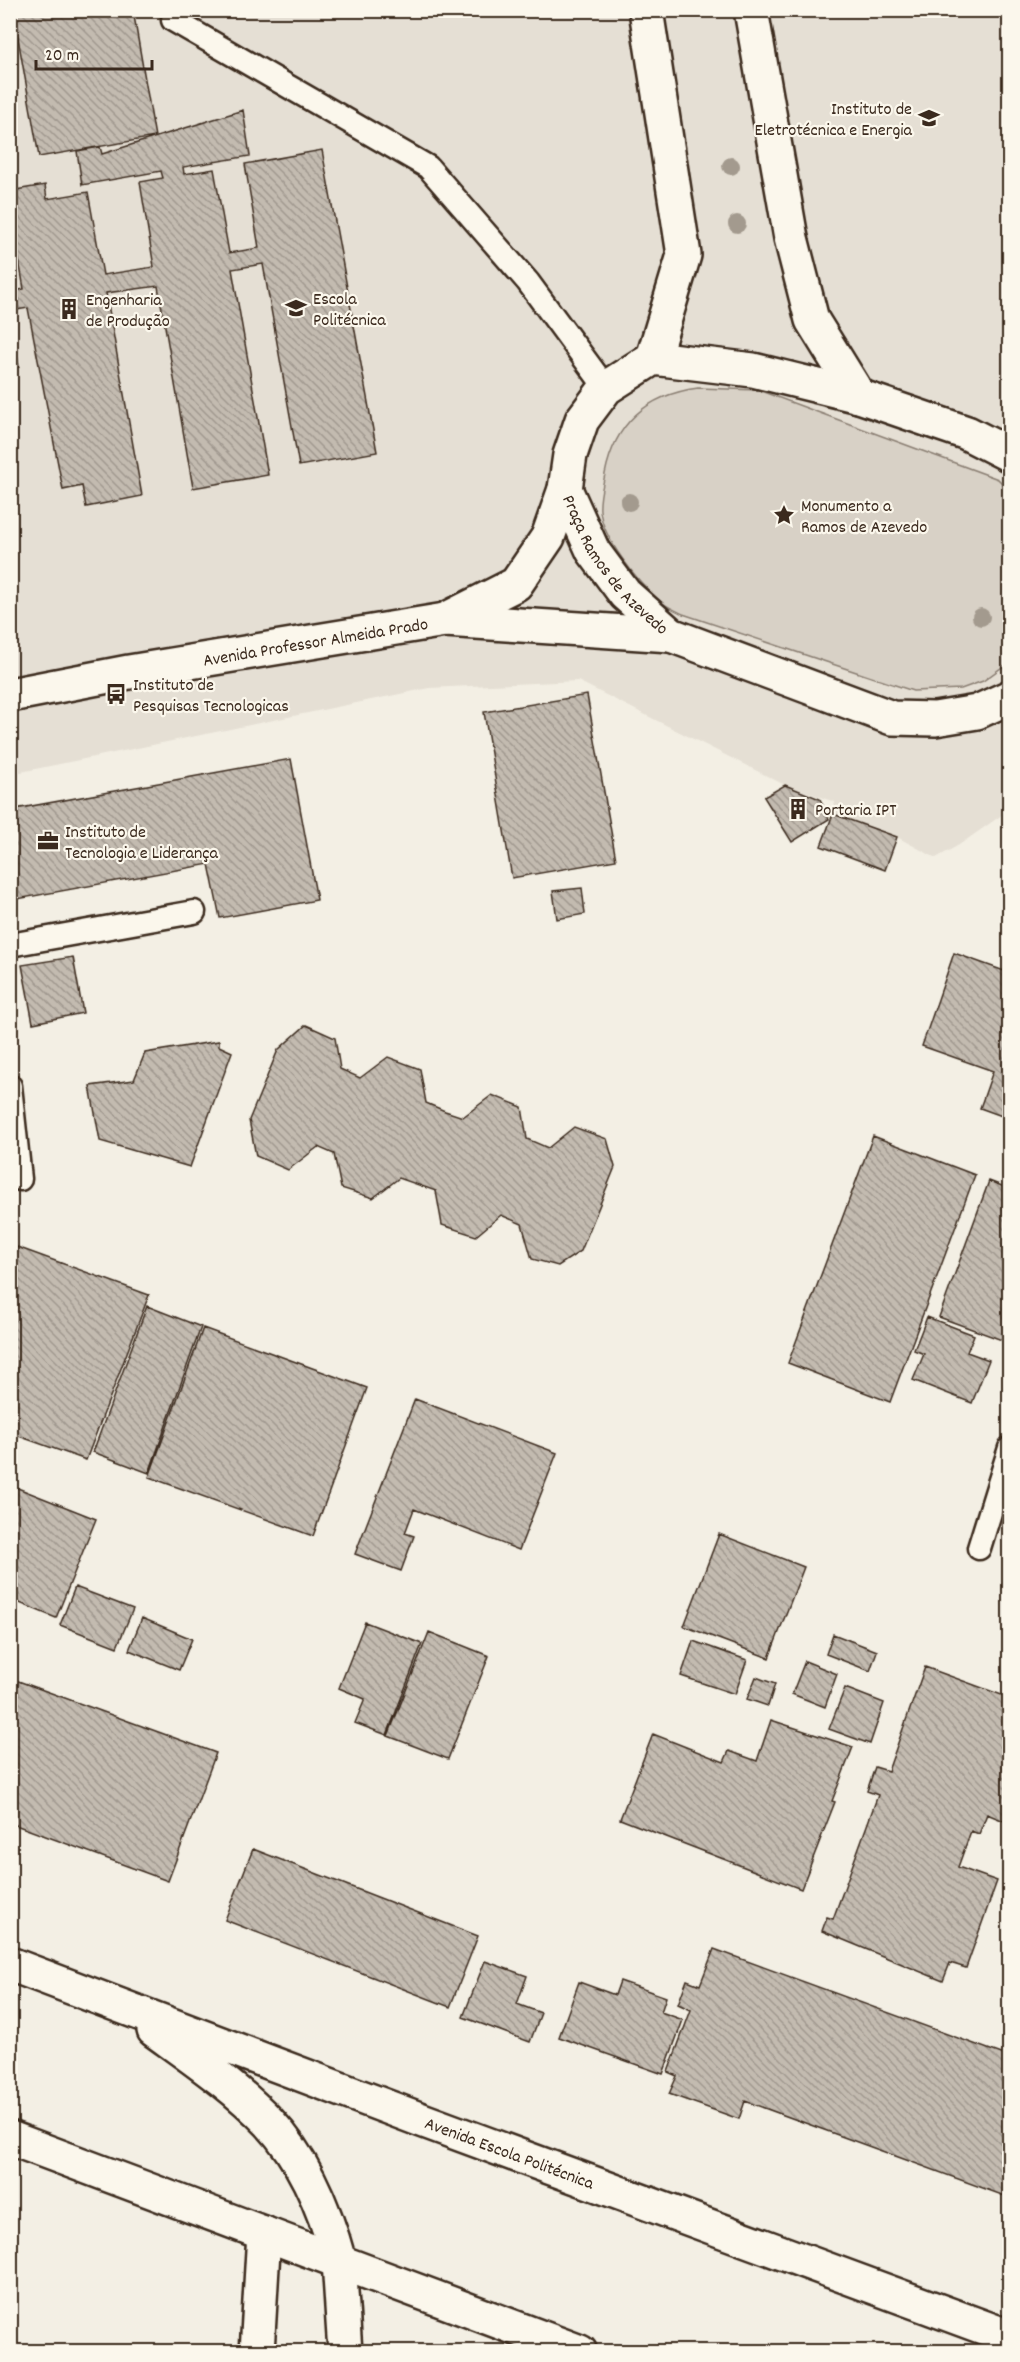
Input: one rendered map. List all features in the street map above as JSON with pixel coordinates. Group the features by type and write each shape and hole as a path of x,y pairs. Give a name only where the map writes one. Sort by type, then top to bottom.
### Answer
{"main road":[{"path":"646,10 684,255 653,358 753,370 859,396 967,433 1010,455"},
{"path":"752,10 790,238 812,320 859,396"},
{"name":"Praça Ramos de Azevedo","path":"653,358 606,388 582,420 570,455 565,489 593,551 625,594 671,635 892,718 935,719 977,712 1010,697"},
{"name":"Avenida Professor Almeida Prado","path":"445,620 516,584 548,537 565,489"},
{"name":"Avenida Professor Almeida Prado","path":"10,695 129,672 445,620 671,635"},
{"name":"Avenida Escola Politécnica","path":"10,1964 1010,2337"},
{"path":"117,2003 211,2070 270,2124 300,2164 316,2194 339,2261 345,2352"},
{"path":"10,2138 580,2352"},
{"path":"257,2352 264,2233"}],"lane":[{"path":"173,20 428,167 528,282 606,388"},
{"path":"10,945 194,912"},
{"path":"10,1086 20,1179"},
{"path":"980,1548 1010,1448"}],"shaded area":[{"path":"11,11 1009,11 1009,810 936,858 897,837 833,814 835,802 785,785 578,681 429,688 11,774"},
{"path":"698,388 758,390 998,479 1009,490 1009,662 983,681 961,689 913,691 683,614 661,602 632,571 614,546 602,521 601,492 610,456 617,440 625,426 636,414 663,397"}],"building":[{"path":"13,10 133,10 155,137 39,157"},
{"name":"Engenharia de Produção","path":"243,110 250,156 183,167 184,174 214,169 229,253 259,248 245,164 322,150 377,452 299,466 263,264 232,269 268,475 193,488 158,286 106,293 142,496 86,507 82,486 63,490 28,308 10,311 10,292 24,289 10,208 10,191 45,185 47,199 88,192 103,275 154,267 140,182 163,178 161,171 82,185 77,151 100,147 102,154"},
{"path":"10,313 19,367 10,368"},
{"path":"587,695 616,860 512,878 484,712"},
{"path":"291,759 317,900 220,918 209,864 12,900 10,810"},
{"name":"Portaria IPT","path":"785,785 820,799 829,819 792,842 764,797"},
{"path":"833,814 897,837 885,870 821,846"},
{"path":"582,888 585,914 557,919 553,891"},
{"path":"954,953 1010,973 1010,1119 980,1108 993,1071 922,1046"},
{"path":"73,957 83,1013 33,1023 22,965"},
{"path":"306,1025 335,1038 340,1069 360,1078 388,1057 420,1069 426,1103 445,1111 463,1117 492,1095 522,1107 527,1139 548,1148 574,1127 607,1139 615,1167 581,1251 558,1266 532,1259 522,1224 501,1215 476,1236 442,1225 436,1191 399,1178 373,1198 341,1188 334,1154 318,1147 288,1170 256,1156 249,1120 278,1050"},
{"path":"219,1041 219,1046 232,1052 190,1167 100,1141 90,1086 134,1080 145,1053"},
{"path":"873,1136 975,1175 890,1402 788,1363"},
{"path":"989,1181 1010,1189 1010,1343 939,1317"},
{"path":"17,1247 149,1295 86,1460 10,1433 10,1264"},
{"path":"147,1306 201,1327 149,1473 93,1452"},
{"path":"927,1317 974,1335 967,1352 989,1360 972,1403 913,1380 924,1354 914,1350"},
{"path":"203,1328 367,1388 313,1536 149,1477"},
{"path":"415,1399 557,1453 519,1550 414,1509 405,1533 414,1536 401,1571 355,1554"},
{"path":"10,1485 96,1519 56,1618 10,1599"},
{"path":"719,1534 804,1567 769,1658 684,1626"},
{"path":"75,1587 133,1609 117,1647 60,1625"},
{"path":"142,1618 192,1639 179,1670 129,1650"},
{"path":"365,1622 422,1644 387,1735 355,1723 365,1699 339,1688"},
{"path":"429,1632 489,1656 448,1759 388,1736"},
{"path":"833,1634 877,1651 870,1671 826,1654"},
{"path":"693,1641 747,1660 735,1694 681,1676"},
{"path":"805,1661 837,1674 825,1707 792,1694"},
{"path":"925,1667 1010,1698 1010,1806 1004,1821 987,1814 979,1834 971,1831 958,1867 997,1881 966,1968 950,1963 943,1981 822,1931 827,1917 833,1919 878,1795 867,1791 875,1767 888,1771"},
{"path":"756,1677 775,1684 768,1706 747,1699"},
{"path":"10,1678 216,1753 168,1881 10,1823"},
{"path":"845,1688 884,1703 870,1744 829,1729"},
{"path":"771,1720 853,1747 832,1801 835,1802 801,1889 620,1819 653,1734 724,1762 729,1751 757,1761"},
{"path":"253,1849 478,1936 450,2007 225,1920"},
{"path":"714,1949 1010,2057 1010,2198 745,2101 739,2119 669,2094 677,2076 668,2072 691,2010 678,2004 687,1980 700,1985"},
{"path":"485,1961 527,1976 517,2004 541,2013 530,2042 463,2017"},
{"path":"620,1981 666,1997 661,2012 683,2020 663,2074 559,2037 579,1982 615,1995"}],"place":[{"name":"Instituto de Eletrotécnica e Energia","path":"929,118"},
{"name":"Escola Politécnica","path":"296,308"},
{"name":"Engenharia de Produção","path":"69,309"},
{"name":"Monumento a Ramos de Azevedo","path":"784,515"},
{"name":"Instituto de Pesquisas Tecnologicas","path":"116,694"},
{"name":"Portaria IPT","path":"798,809"},
{"name":"Instituto de Tecnologia e Liderança","path":"48,841"}]}
